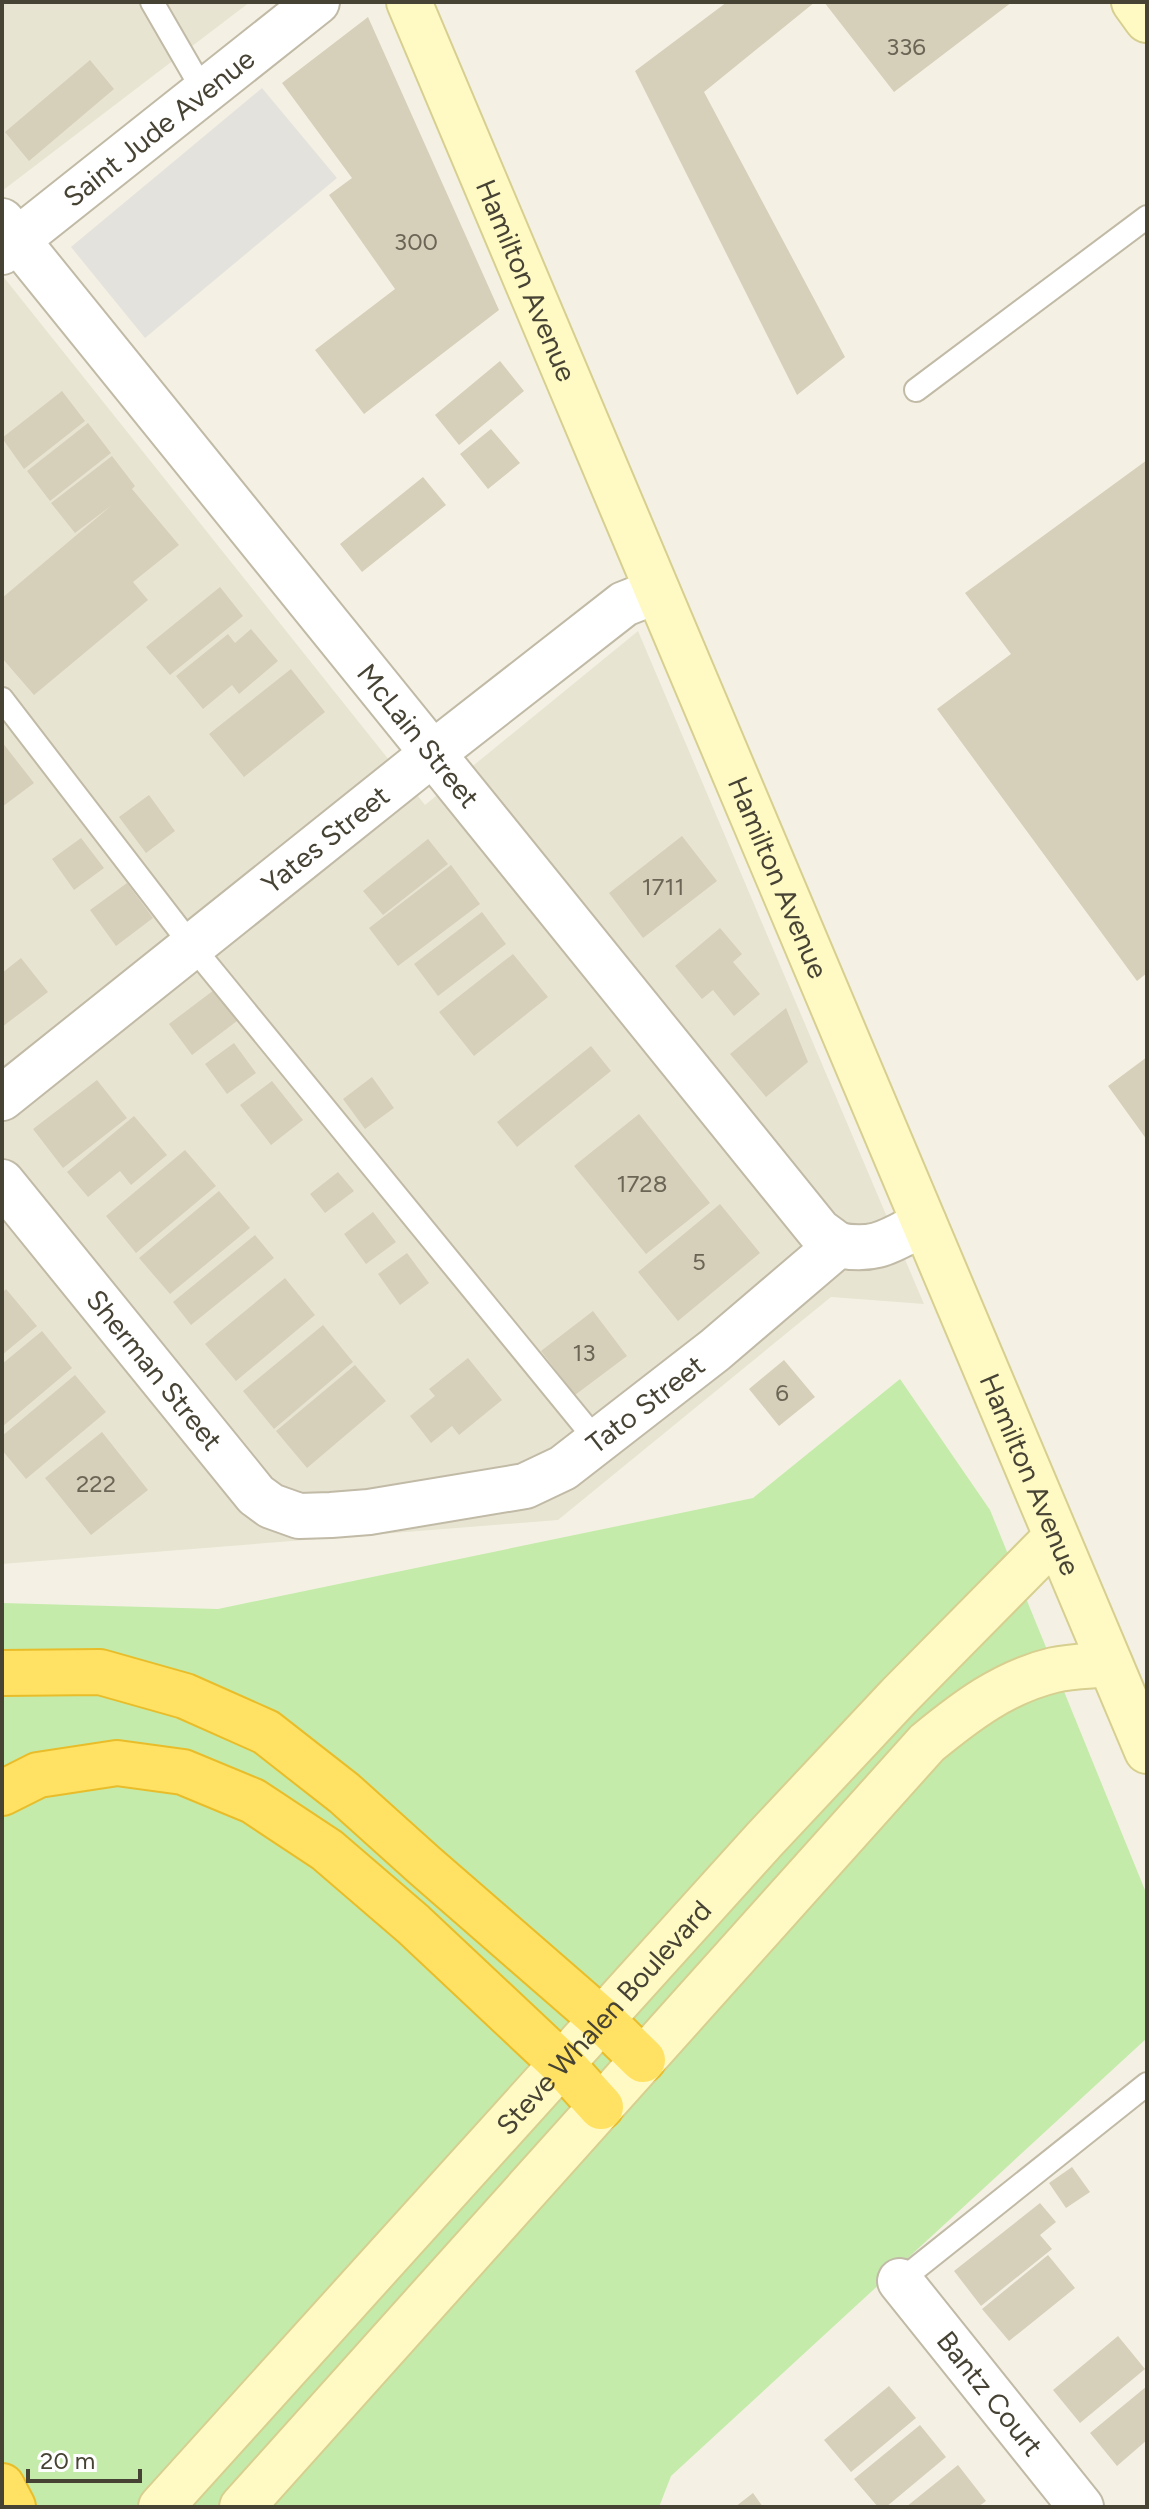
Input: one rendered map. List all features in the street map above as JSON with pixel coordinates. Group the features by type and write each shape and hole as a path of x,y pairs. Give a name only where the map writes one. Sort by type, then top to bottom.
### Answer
{"highway":[{"path":"2,1673 100,1672 185,1696 266,1732 344,1793 601,2019 643,2060"},
{"path":"2,1793 38,1775 117,1763 183,1772 253,1801 327,1850 413,1924 562,2064 601,2107"},
{"path":"2,2486 13,2507"}],"street":[{"name":"Saint Jude Avenue","path":"7,238 204,92 317,2"},
{"name":"Hamilton Avenue","path":"409,2 1147,1751"},
{"path":"1134,2 1147,20"},
{"name":"McLain Street","path":"7,238 819,1231 838,1245"},
{"name":"Yates Street","path":"2,1098 624,604 657,591"},
{"name":"Sherman Street","path":"2,1182 256,1495 271,1506 299,1516 331,1515"},
{"path":"838,1245 859,1250 884,1244 924,1223"},
{"name":"Tato Street","path":"331,1515 369,1512 525,1486 563,1468 715,1350 838,1245"},
{"name":"Steve Whalen Boulevard","path":"161,2507 764,1840 888,1707 1055,1538"},
{"name":"Steve Whalen Boulevard","path":"242,2507 927,1743 966,1710 1010,1684 1056,1670 1110,1664"},
{"name":"Bantz Court","path":"900,2281 1081,2507"}],"lane":[{"path":"152,2 204,92"},
{"path":"916,390 1147,217"},
{"path":"2,699 192,946 597,1441"},
{"path":"900,2281 1147,2084"}],"shaded area":[{"path":"2,2 250,2 2,191"},
{"path":"262,88 337,178 145,338 71,247"},
{"path":"2,275 425,805 638,631 924,1304 831,1297 558,1520 2,1564"}],"green space":[{"path":"900,1379 990,1510 1147,1895 1147,2038 671,2476 659,2507 2,2507 2,1603 218,1609 753,1498"}],"building":[{"path":"727,2 815,2 704,92 845,357 797,395 635,71"},
{"path":"824,2 1012,2 894,92"},
{"path":"368,17 499,310 364,414 315,350 395,289 329,195 352,178 282,83"},
{"path":"90,60 114,89 29,161 5,132"},
{"path":"500,361 524,391 459,445 435,415"},
{"path":"62,391 85,421 24,469 2,438"},
{"path":"88,423 111,453 50,501 27,471"},
{"path":"491,429 520,463 488,489 460,454"},
{"path":"112,456 135,486 132,489 179,545 133,582 148,600 34,695 2,658 2,598 112,505 75,533 51,503"},
{"path":"1147,460 1147,973 1137,981 937,709 1011,654 965,593"},
{"path":"423,477 446,505 362,572 340,544"},
{"path":"220,587 243,616 170,675 146,647"},
{"path":"251,629 278,661 239,694 232,685 203,709 176,676 228,634 235,643"},
{"path":"291,669 325,712 244,777 209,734"},
{"path":"2,742 34,783 2,807"},
{"path":"149,795 175,831 146,853 119,817"},
{"path":"682,836 717,881 643,938 609,893"},
{"path":"81,838 104,868 74,890 52,859"},
{"path":"428,839 448,864 383,915 363,891"},
{"path":"451,865 480,904 398,966 369,928"},
{"path":"127,883 153,918 116,946 90,910"},
{"path":"482,912 506,944 438,996 414,964"},
{"path":"720,928 742,954 733,962 760,994 734,1016 713,990 702,999 675,966"},
{"path":"513,954 548,997 474,1056 439,1012"},
{"path":"21,958 48,992 2,1027 2,973"},
{"path":"214,990 237,1021 192,1055 169,1024"},
{"path":"786,1008 808,1062 766,1097 730,1054"},
{"path":"234,1043 256,1073 227,1094 205,1064"},
{"path":"591,1046 611,1071 517,1147 497,1122"},
{"path":"1147,1057 1147,1140 1108,1086"},
{"path":"372,1077 394,1108 365,1129 343,1099"},
{"path":"97,1080 127,1118 63,1168 33,1129"},
{"path":"272,1081 303,1120 271,1145 240,1105"},
{"path":"639,1114 710,1203 646,1254 574,1166"},
{"path":"134,1116 167,1155 131,1185 120,1171 88,1197 67,1172"},
{"path":"185,1150 216,1186 136,1253 106,1216"},
{"path":"338,1172 354,1191 325,1213 310,1194"},
{"path":"219,1191 250,1228 170,1294 139,1258"},
{"path":"720,1204 760,1253 678,1321 638,1272"},
{"path":"373,1212 396,1242 366,1264 344,1234"},
{"path":"255,1235 274,1258 191,1325 173,1302"},
{"path":"407,1253 429,1283 400,1305 378,1274"},
{"path":"285,1278 315,1315 236,1381 205,1344"},
{"path":"6,1289 37,1326 2,1355 2,1293"},
{"path":"593,1311 627,1356 575,1395 541,1351"},
{"path":"323,1325 353,1362 274,1429 243,1391"},
{"path":"42,1331 72,1368 2,1427 2,1364"},
{"path":"468,1358 502,1400 459,1435 452,1426 431,1443 410,1416 435,1396 429,1389"},
{"path":"784,1360 815,1397 779,1426 749,1389"},
{"path":"355,1365 386,1401 307,1468 276,1431"},
{"path":"75,1375 106,1412 26,1479 2,1450 2,1436"},
{"path":"102,1432 148,1490 91,1535 45,1478"},
{"path":"1072,2167 1090,2192 1066,2208 1049,2183"},
{"path":"1040,2203 1056,2222 1040,2235 1052,2249 981,2306 954,2271"},
{"path":"1048,2255 1075,2288 1009,2341 982,2309"},
{"path":"1118,2336 1145,2369 1080,2423 1053,2390"},
{"path":"889,2386 916,2418 851,2472 824,2440"},
{"path":"1147,2386 1147,2440 1117,2466 1090,2433"},
{"path":"920,2425 946,2457 886,2507 878,2507 854,2479"},
{"path":"958,2465 986,2501 978,2507 906,2507"},
{"path":"753,2493 763,2507 735,2507"}]}
